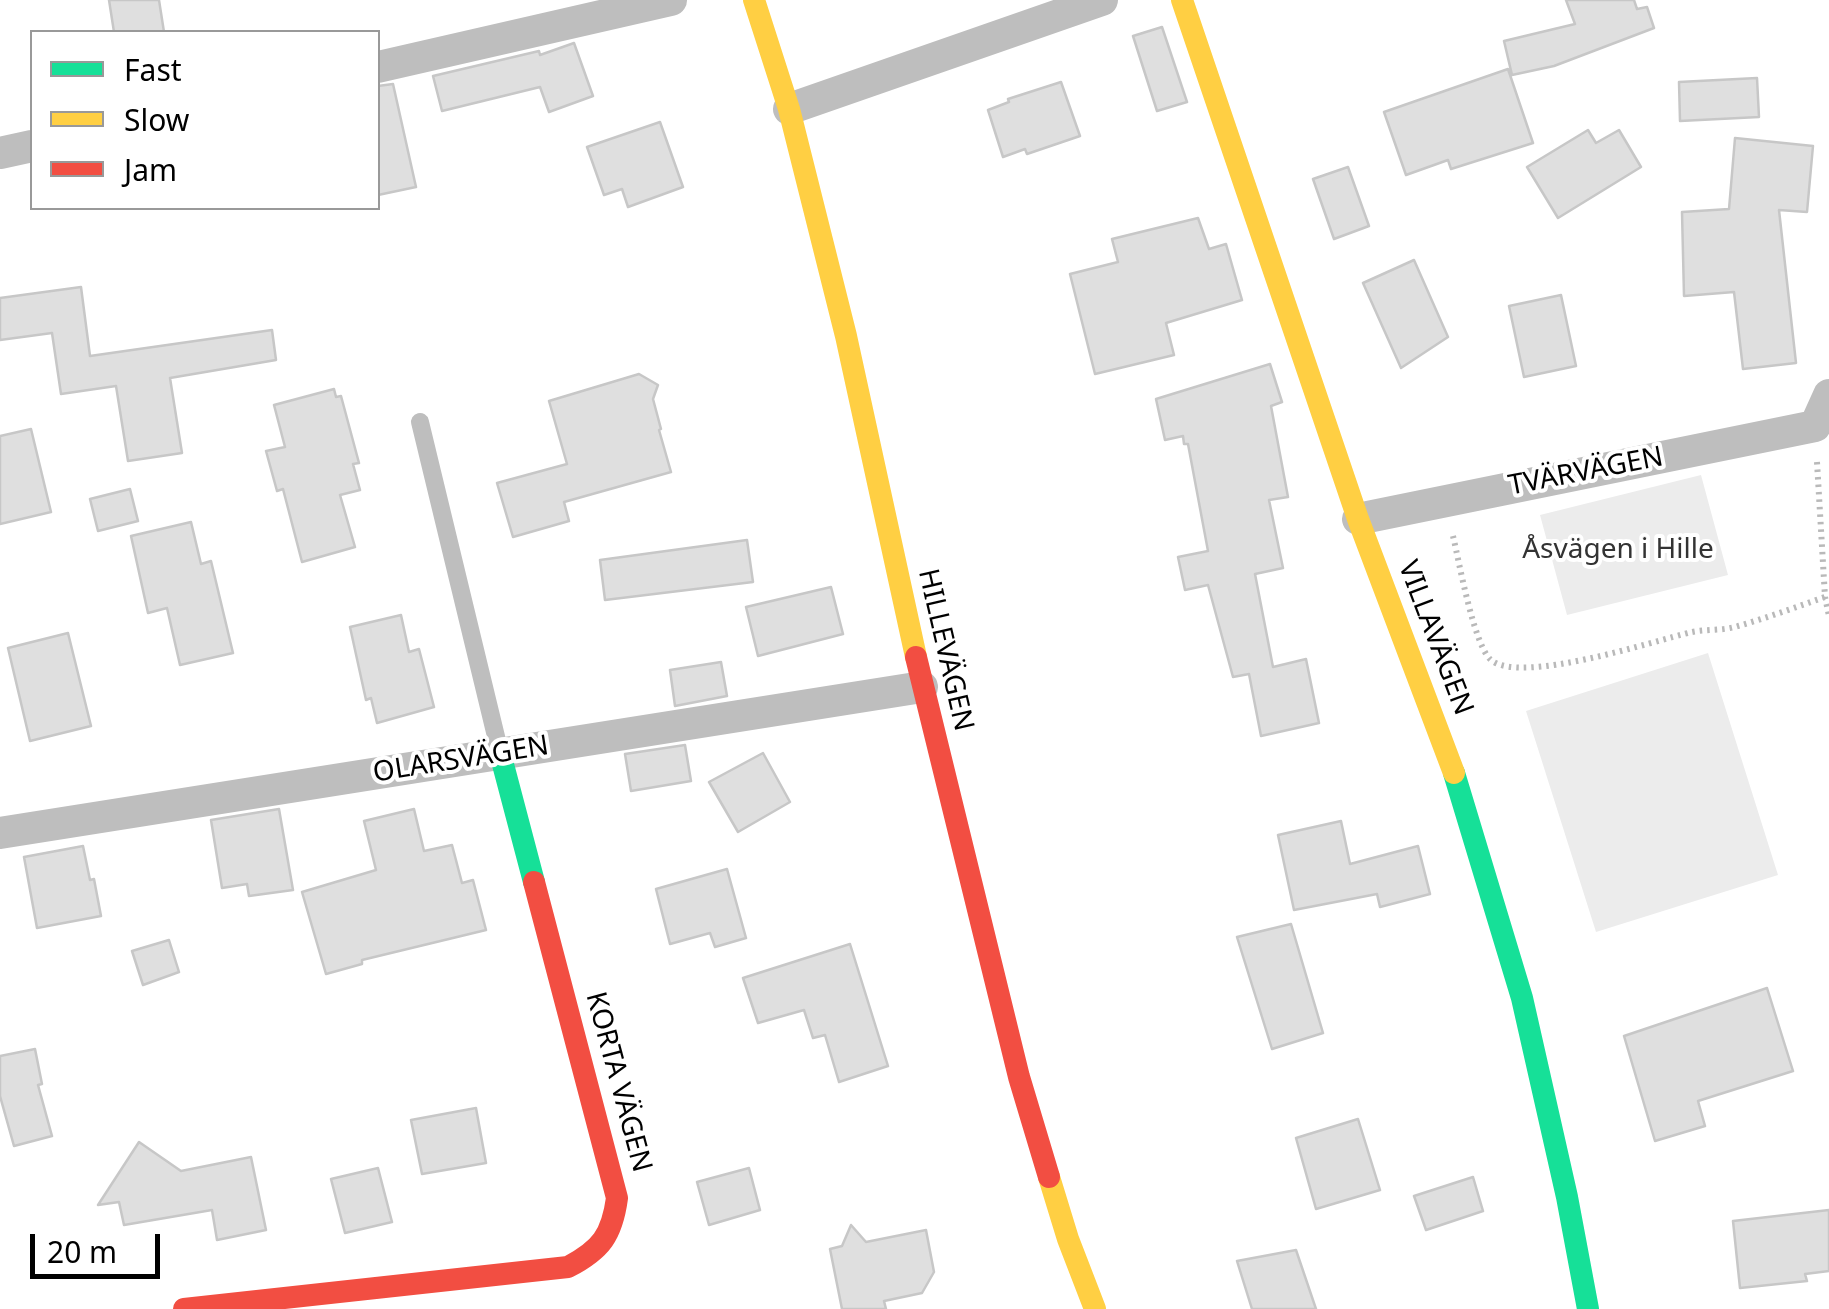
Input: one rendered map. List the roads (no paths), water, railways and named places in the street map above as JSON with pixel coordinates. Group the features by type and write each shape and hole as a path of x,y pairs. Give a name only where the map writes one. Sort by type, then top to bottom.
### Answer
{"street":[{"path":"380,67 671,0"},
{"name":"HILLEVÄGEN","path":"754,0 789,109 846,336 922,687 1019,1078 1068,1238 1095,1309"},
{"path":"789,109 1102,0"},
{"name":"VILLAVÄGEN","path":"1182,0 1358,519 1451,764 1522,998 1588,1309"},
{"path":"0,154 30,146"},
{"name":"TVÄRVÄGEN","path":"1358,519 1815,426 1829,395"},
{"name":"OLARSVÄGEN","path":"0,833 922,687"},
{"name":"KORTA VÄGEN","path":"184,1309 568,1267 590,1256 607,1236 617,1198 500,753"}],"lane":[{"path":"420,422 500,753"}],"park label":[{"name":"Åsvägen i Hille","path":"1618,550"}]}
